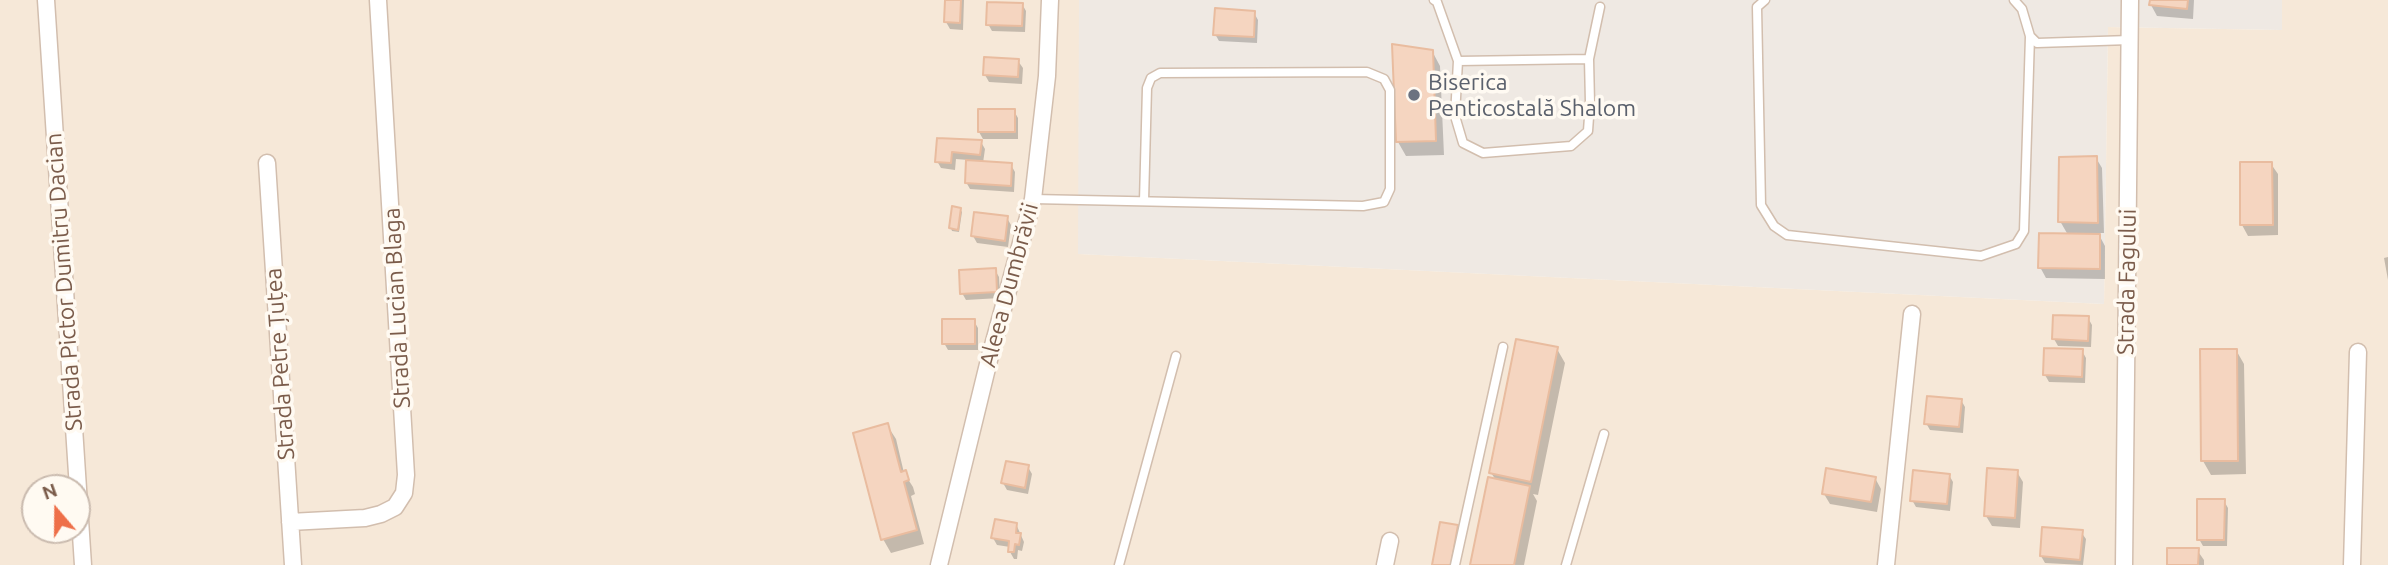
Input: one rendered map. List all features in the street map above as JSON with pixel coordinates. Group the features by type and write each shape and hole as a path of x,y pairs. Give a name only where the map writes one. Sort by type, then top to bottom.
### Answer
{"street":[{"name":"Strada Pictor Dumitru Dacian","path":"46,0 83,565"},
{"name":"Strada Lucian Blaga","path":"290,522 365,518 381,514 395,507 404,493 406,475 378,0"},
{"name":"Aleea Dumbrăvii","path":"939,565 989,360 1033,199 1047,76 1050,0"},
{"name":"Strada Fagului","path":"2124,565 2130,0"},
{"name":"Strada Petre Țuțea","path":"267,163 293,565"},
{"path":"1886,565 1912,314"},
{"path":"2352,565 2358,352"},
{"path":"1385,565 1390,541"}],"lane":[{"path":"1434,0 1458,61 1455,116 1463,143 1483,153 1571,146 1588,131 1589,59 1600,7"},
{"path":"1765,0 1757,7 1761,205 1774,226 1787,235 1981,256 2016,244 2024,231 2030,36 2022,9 2014,0"},
{"path":"2030,36 2037,43 2130,40"},
{"path":"1458,61 1589,59"},
{"path":"1033,199 1363,206 1384,202 1390,189 1390,90 1384,79 1367,72 1160,73 1151,78 1147,88 1144,201"},
{"path":"1455,565 1503,347"},
{"path":"1119,565 1176,356"},
{"path":"1566,565 1604,433"}],"shaded area":[{"path":"0,0 1079,0 1079,254 2104,304 2108,27 2282,30 2282,0 2388,0 2388,565 0,565"},
{"path":"1079,0 2282,0 2282,30 2108,27 2104,304 1078,254"}],"building":[{"path":"945,0 961,0 960,23 944,22"},
{"path":"2150,0 2188,0 2187,9 2149,5"},
{"path":"987,2 1023,3 1022,26 986,25"},
{"path":"1215,8 1255,11 1254,37 1213,35"},
{"name":"Biserica Penticostală Shalom","path":"1392,44 1433,50 1436,141 1396,142"},
{"path":"984,57 1019,59 1018,77 983,75"},
{"path":"978,109 1015,109 1015,132 978,132"},
{"path":"937,138 982,140 980,155 952,152 951,163 935,162"},
{"path":"2097,156 2098,223 2058,222 2059,157"},
{"path":"966,160 1012,163 1011,186 965,183"},
{"path":"2240,162 2272,162 2273,225 2240,225"},
{"path":"952,206 961,208 958,230 949,228"},
{"path":"974,212 1008,216 1005,241 971,236"},
{"path":"2039,233 2100,234 2100,269 2038,268"},
{"path":"996,268 997,292 960,294 959,270"},
{"path":"2053,315 2089,316 2088,341 2052,339"},
{"path":"942,319 975,319 975,344 942,344"},
{"path":"1516,339 1558,347 1531,482 1489,473"},
{"path":"2044,348 2083,349 2082,377 2043,375"},
{"path":"2200,349 2237,349 2238,461 2201,461"},
{"path":"1927,396 1962,399 1959,427 1924,424"},
{"path":"888,423 901,472 906,470 909,480 904,482 917,530 881,540 853,433"},
{"path":"1006,461 1029,465 1025,488 1001,483"},
{"path":"1826,468 1876,477 1871,502 1822,494"},
{"path":"1987,468 2018,470 2015,518 1984,516"},
{"path":"1913,470 1950,474 1947,504 1910,501"},
{"path":"1488,477 1530,486 1514,565 1470,565"},
{"path":"2197,499 2225,499 2224,540 2197,540"},
{"path":"995,519 1017,523 1016,533 1021,533 1019,545 1015,544 1014,552 1008,552 1009,541 991,538"},
{"path":"1440,522 1458,525 1451,565 1432,565"},
{"path":"2042,527 2083,530 2080,560 2040,556"},
{"path":"2167,548 2199,548 2198,565 2167,565"}],"place":[{"name":"Biserica Penticostală Shalom","path":"1414,95"}]}
